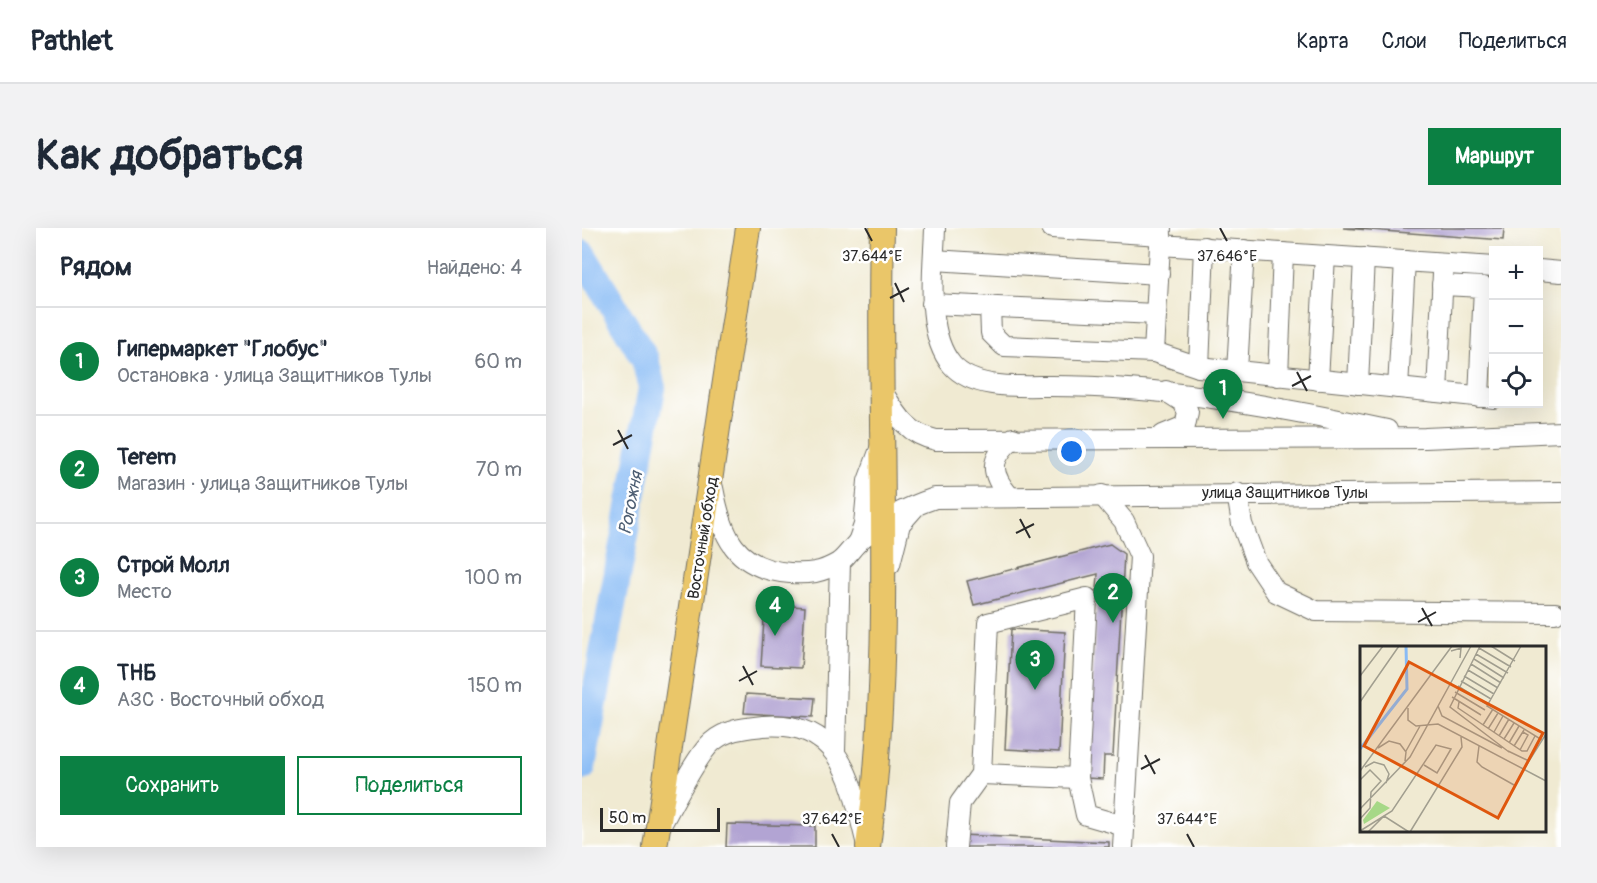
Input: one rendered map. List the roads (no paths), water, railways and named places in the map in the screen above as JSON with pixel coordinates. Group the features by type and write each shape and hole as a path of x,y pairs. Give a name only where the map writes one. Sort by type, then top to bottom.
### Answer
{"main road":[{"name":"Восточный обход","path":"656,839 712,480 748,228"},
{"path":"870,228 880,297"},
{"path":"868,847 878,768 882,627 880,297 882,228"}],"street":[{"path":"935,228 932,304 944,355 966,378 1004,384 1108,386 1166,391 1324,416 1425,438"},
{"path":"1052,228 1161,236 1204,247 1489,267"},
{"path":"1154,352 1161,236"},
{"path":"1199,367 1204,247"},
{"path":"1238,371 1244,250"},
{"path":"1278,376 1283,253"},
{"path":"1318,380 1325,256"},
{"path":"1358,384 1364,258"},
{"path":"934,260 1159,274"},
{"path":"1398,388 1405,261"},
{"path":"1437,392 1443,264"},
{"path":"1543,270 1561,272"},
{"path":"990,306 991,333 1004,346 1154,352 1199,367 1486,397 1484,287 1442,285"},
{"path":"932,304 1156,314"},
{"path":"882,391 903,424 921,436 936,440 1425,438 1561,432"},
{"path":"1144,439 1172,433 1185,426 1188,412 1183,402 1166,391"},
{"path":"1010,496 997,477 994,466 1000,450 1013,438"},
{"path":"858,542 864,525 868,481 882,444"},
{"path":"712,480 719,522 733,548 753,565 777,572 814,575 840,562 835,751"},
{"name":"улица Защитников Тулы","path":"840,562 881,522 900,510 935,498 1561,492"},
{"path":"1237,494 1242,524 1256,562 1276,592 1316,611 1555,613"},
{"path":"1102,495 1124,521 1140,556 1123,847"},
{"path":"882,627 894,543 900,524 918,504"},
{"path":"956,847 960,803 981,774 987,623 1087,598 1078,778 1086,815 1124,826"},
{"path":"656,839 711,742 736,728 779,725 813,733 835,751 851,782 868,847"},
{"path":"981,774 1078,778"}],"waterway":[{"name":"Рогожня","path":"582,254 645,359 652,388 582,767"}],"place":[{"name":"Гипермаркет \"Глобус\"","path":"1223,419"},
{"name":"Terem","path":"1113,623"},
{"name":"ТНБ","path":"775,636"},
{"name":"Строй Молл","path":"1035,690"}]}
